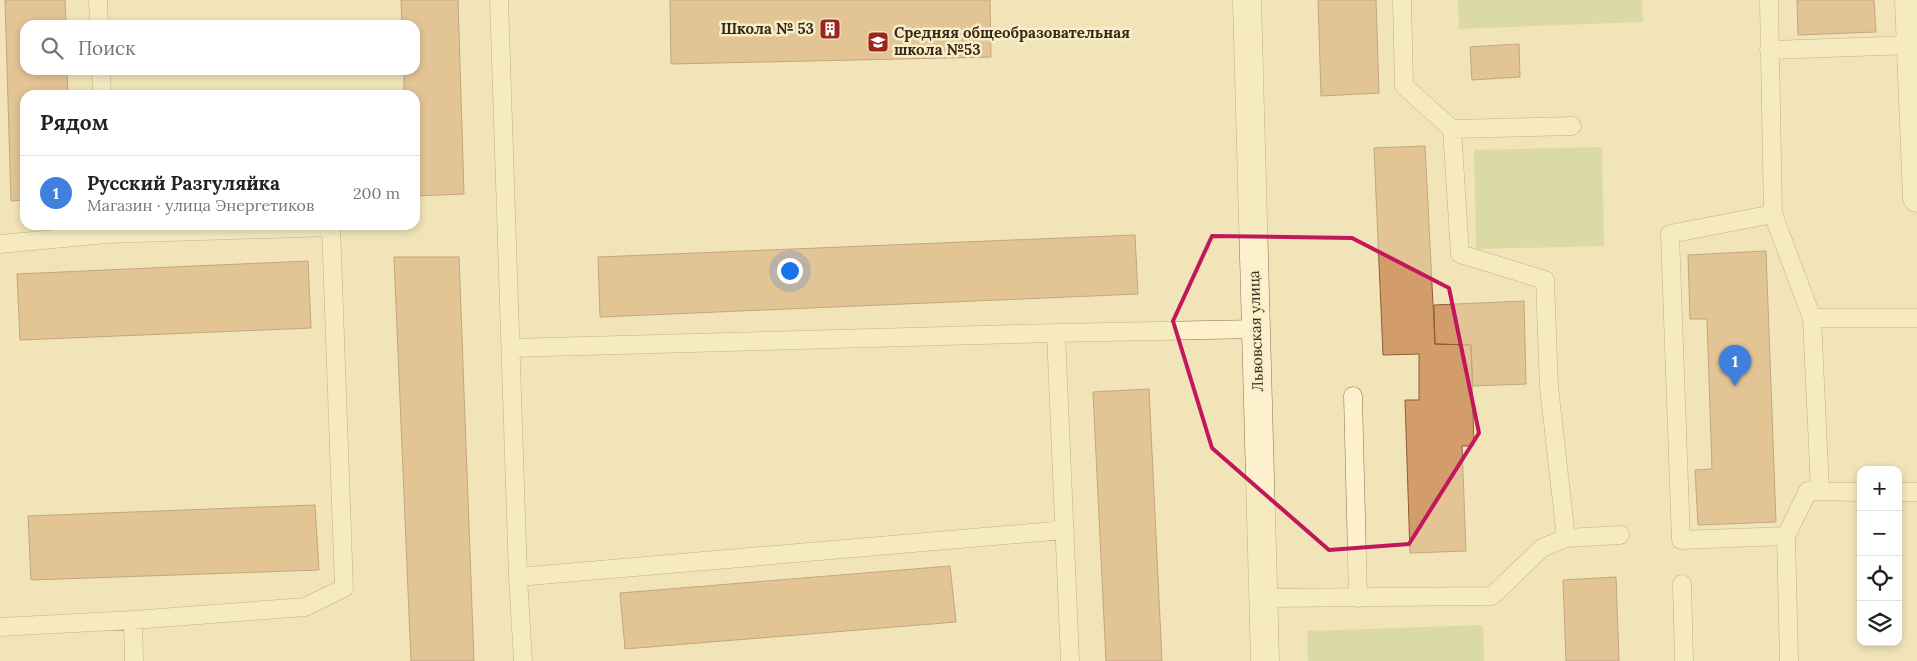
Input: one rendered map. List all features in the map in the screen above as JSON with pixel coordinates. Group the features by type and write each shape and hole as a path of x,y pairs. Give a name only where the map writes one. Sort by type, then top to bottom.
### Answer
{"street":[{"name":"Львовская улица","path":"1247,0 1265,661"},
{"path":"1910,0 1917,198"}],"lane":[{"path":"98,0 99,20"},
{"path":"499,0 518,576 523,661"},
{"path":"1402,0 1404,86 1452,129 1572,126"},
{"path":"1768,0 1773,214 1812,318 1820,491"},
{"path":"1769,50 1911,45"},
{"path":"101,75 102,90"},
{"path":"1452,129 1460,254 1545,280 1550,387 1566,538"},
{"path":"1773,214 1670,234 1681,540 1786,536"},
{"path":"0,244 100,230"},
{"path":"0,627 133,620 305,607 344,588 331,230"},
{"path":"1812,318 1917,318"},
{"path":"511,348 1257,329"},
{"path":"1056,333 1070,661"},
{"path":"1353,396 1358,598"},
{"path":"1789,661 1786,536 1808,491 1857,492"},
{"path":"1902,492 1917,492"},
{"path":"518,576 1065,530"},
{"path":"1264,598 1492,596 1542,548 1566,538 1620,535"},
{"path":"1682,584 1684,661"},
{"path":"133,620 134,661"}],"highlighted area":[{"path":"1212,236 1352,238 1449,288 1479,433 1409,544 1329,550 1212,448 1173,321"}],"green space":[{"path":"1458,0 1642,0 1643,22 1459,29"},
{"path":"1602,147 1604,246 1476,249 1474,150"},
{"path":"1483,625 1484,661 1308,661 1307,631"}],"building":[{"path":"5,0 65,0 66,20 20,20 20,75 67,75 68,90 20,90 20,200 11,201"},
{"path":"401,0 458,0 464,194 420,196 420,90 404,90 404,75 420,75 420,20 402,20"},
{"name":"Школа № 53","path":"670,0 990,0 991,57 671,64"},
{"path":"1318,0 1376,0 1379,93 1321,96"},
{"path":"1797,0 1874,0 1876,32 1798,35"},
{"path":"1519,44 1520,77 1472,80 1470,47"},
{"path":"1425,146 1435,344 1471,345 1474,446 1462,446 1466,551 1410,553 1405,400 1419,400 1419,354 1383,355 1374,148"},
{"path":"1135,235 1138,294 600,317 598,257"},
{"path":"1766,251 1776,522 1698,525 1695,470 1712,469 1707,319 1690,319 1688,255"},
{"path":"394,257 459,257 474,661 411,661"},
{"path":"308,261 311,328 20,340 17,274"},
{"path":"1524,301 1526,384 1473,386 1471,345 1435,344 1434,305"},
{"path":"1149,389 1162,661 1106,661 1093,392"},
{"path":"315,505 319,570 31,580 28,516"},
{"path":"950,566 956,622 625,649 620,593"},
{"path":"1616,577 1619,661 1566,661 1563,580"}],"place":[{"name":"Школа № 53","path":"830,29"},
{"name":"Средняя общеобразовательная школа №53","path":"878,42"},
{"name":"Русский Разгуляйка","path":"1735,386"}]}
